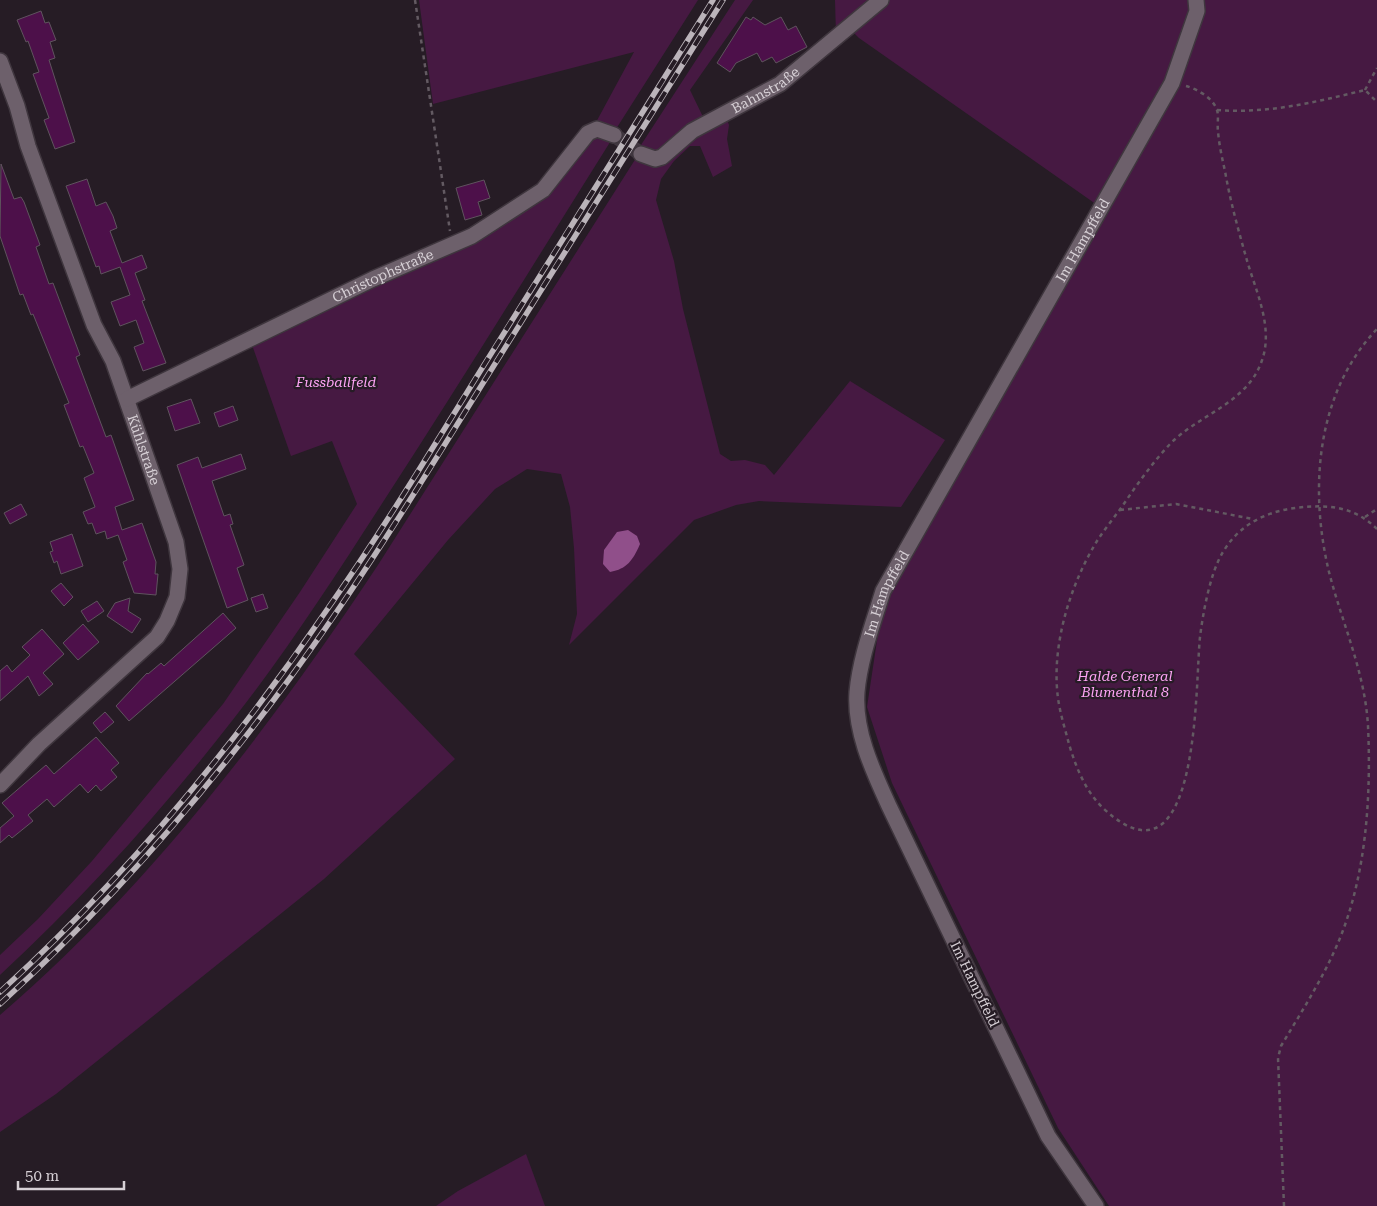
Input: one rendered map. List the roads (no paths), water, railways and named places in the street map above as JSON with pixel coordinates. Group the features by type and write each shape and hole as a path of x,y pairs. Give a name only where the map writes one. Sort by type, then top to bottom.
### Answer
{"street":[{"name":"Bahnstraße","path":"641,154 655,159 662,157 692,131 780,84 881,0"},
{"name":"Im Hampffeld","path":"1096,1206 1048,1136 889,806 873,770 861,732 857,692 868,639 883,591 1172,83 1197,11 1196,0"},
{"name":"Kühlstraße","path":"0,61 17,106 28,146 94,325 113,361 176,542 180,569 177,597 168,621 157,637 39,744 0,785"},
{"name":"Christophstraße","path":"126,399 373,279 472,236 544,190 588,133 597,129 614,135"}],"tunnel":[{"path":"614,135 641,154"}],"railway":[{"path":"0,992 89,905 132,859 213,764 288,665 366,553 406,491 713,0"},
{"path":"0,1004 40,967 117,889 224,765 290,678 392,529 723,0"}],"park label":[{"name":"Fussballfeld","path":"336,382"},
{"name":"Halde General Blumenthal 8","path":"1125,684"}]}
